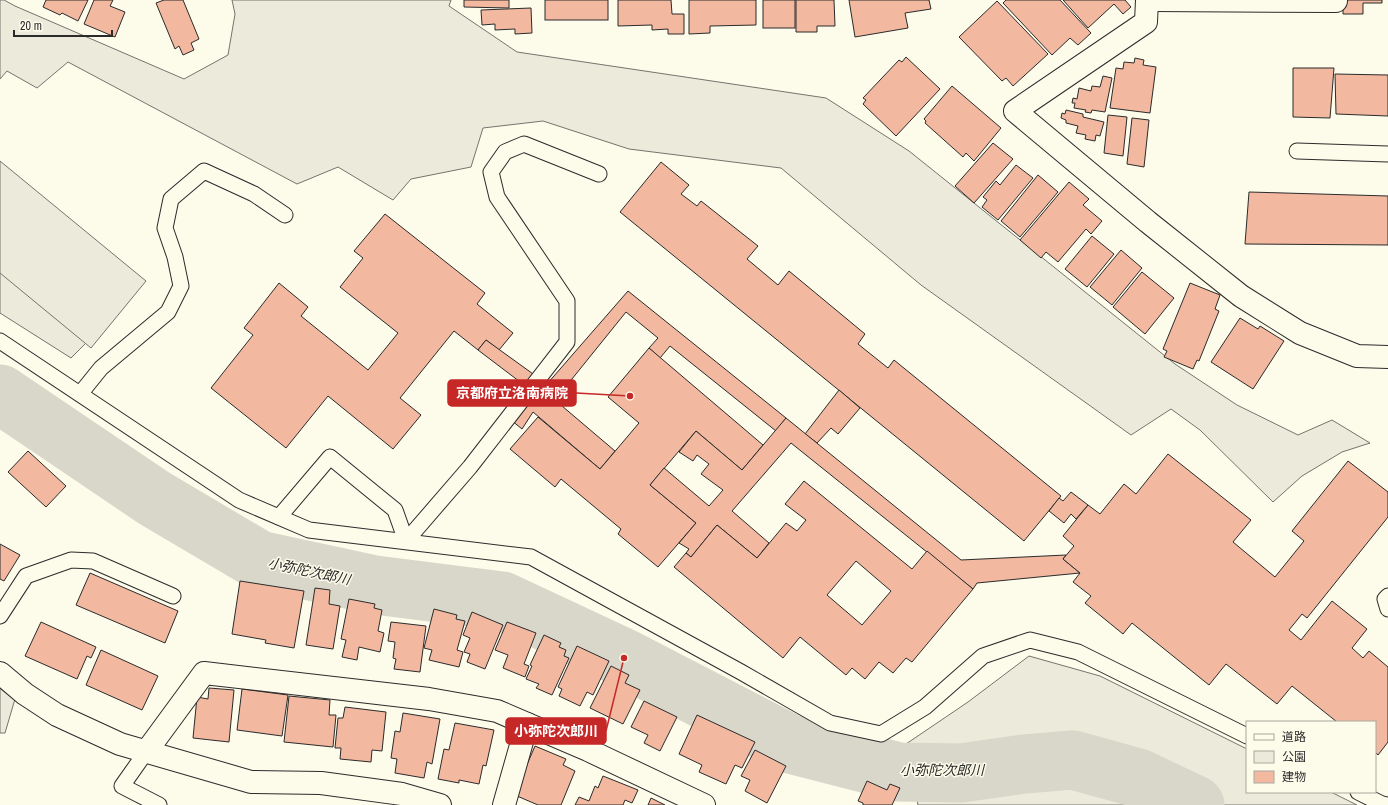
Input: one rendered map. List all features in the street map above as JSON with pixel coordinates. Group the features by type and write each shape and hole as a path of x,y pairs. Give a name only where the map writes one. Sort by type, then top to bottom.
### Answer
{"street":[{"path":"1147,0 1146,22 1015,111 1148,222 1241,296 1300,333 1357,356 1388,357"},
{"path":"1153,0 1336,0"},
{"path":"0,673 25,694 57,715 120,744 146,752 251,782 321,783 402,794 440,805"},
{"path":"146,752 204,673 429,699 497,710 588,750 704,805"},
{"path":"504,805 527,724"}],"lane":[{"path":"406,541 470,467 567,342 567,302 497,197 491,172 505,152 524,144 599,174"},
{"path":"1297,151 1388,154"},
{"path":"80,394 101,368 168,312 181,286 175,257 165,228 171,199 204,172 254,194 285,215"},
{"path":"0,341 238,500 309,530 531,556 830,723 880,734 926,707 983,656 1030,640 1078,652 1246,736"},
{"path":"280,517 330,457 395,510 406,541"},
{"path":"0,616 26,576 71,560 93,561 173,596"},
{"path":"1388,596 1385,599 1388,609"},
{"path":"146,752 122,786 159,805"},
{"path":"1360,793 1382,804 1388,805"}],"green space":[{"path":"0,0 4,0 184,79 228,55 235,14 232,0 451,0 449,6 517,52 826,98 909,151 1175,364 1237,405 1298,435 1332,420 1370,443 1342,452 1302,476 1273,502 1200,430 1171,409 1131,435 921,285 781,168 629,149 543,121 483,128 471,167 411,179 393,200 338,167 297,184 68,62 37,88 7,71 0,79"},
{"path":"0,268 91,338 71,358 0,313"},
{"path":"1029,656 1100,676 1246,749 1246,793 1333,793 1357,805 918,805 906,744 968,702"},
{"path":"0,687 15,699 5,733 0,733"}],"shaded area":[{"path":"0,161 146,281 91,348 0,273"}],"building":[{"path":"46,0 88,0 78,21 62,13 60,15 43,7"},
{"path":"94,0 113,0 110,6 125,12 115,37 84,24"},
{"path":"164,0 183,0 199,39 191,43 194,50 183,55 179,46 175,49 156,3"},
{"path":"464,0 509,0 509,8 464,7"},
{"path":"545,0 608,0 608,20 545,20"},
{"path":"618,0 671,0 672,14 684,14 684,34 668,34 668,29 652,30 652,25 618,26"},
{"path":"689,0 756,0 756,25 710,26 710,33 689,34"},
{"path":"763,0 795,0 795,28 763,28"},
{"path":"796,0 834,0 835,26 817,26 817,32 796,32"},
{"path":"849,0 929,0 931,9 905,13 908,28 855,37"},
{"path":"1006,0 1060,0 1091,33 1078,45 1070,38 1052,55 1003,3"},
{"path":"1063,0 1125,0 1131,7 1123,14 1114,4 1088,28"},
{"path":"1343,0 1382,0 1382,3 1363,3 1363,14 1343,14"},
{"path":"997,1 1048,54 1013,86 1006,78 1002,81 959,37"},
{"path":"531,8 532,33 515,34 515,29 495,30 495,24 482,25 481,10"},
{"path":"906,57 940,89 896,136 863,104 866,100 863,98 899,60 902,62"},
{"path":"1135,58 1144,60 1143,65 1156,67 1150,113 1110,108 1116,68 1123,69 1124,62 1134,63"},
{"path":"1293,68 1334,68 1330,118 1293,117"},
{"path":"1335,74 1388,75 1388,116 1336,114"},
{"path":"1103,76 1112,78 1105,112 1092,110 1091,113 1085,112 1086,110 1074,108 1075,103 1072,103 1073,98 1077,99 1079,88 1091,91 1092,86 1100,87"},
{"path":"952,86 1001,128 974,161 966,153 963,157 925,123 926,121 924,119"},
{"path":"1066,110 1083,114 1083,117 1104,122 1100,136 1096,135 1095,141 1085,139 1086,135 1076,133 1078,126 1066,123 1066,120 1061,118 1062,113 1065,114"},
{"path":"1108,115 1127,117 1123,156 1104,153"},
{"path":"1132,118 1149,120 1144,167 1127,164"},
{"path":"993,143 1013,159 974,203 955,186"},
{"path":"661,162 689,185 681,194 697,206 701,201 758,246 747,259 778,285 789,271 865,334 858,344 888,368 894,360 1061,496 1024,541 620,212"},
{"path":"1016,165 1033,178 998,220 982,207 987,200 983,197 996,181 1000,185"},
{"path":"1038,175 1058,192 1020,237 1001,221"},
{"path":"1069,182 1089,199 1083,205 1102,221 1091,234 1086,229 1058,262 1046,252 1041,258 1020,240"},
{"path":"1249,192 1388,196 1388,245 1245,244"},
{"path":"385,214 485,293 477,304 513,333 499,350 486,340 478,350 454,331 400,398 421,415 393,449 328,396 286,448 211,388 253,335 244,328 279,283 308,307 301,316 368,370 398,333 340,287 363,258 354,251"},
{"path":"1092,236 1114,254 1087,287 1065,269"},
{"path":"1121,250 1142,268 1112,305 1090,287"},
{"path":"1142,272 1174,298 1145,334 1113,307"},
{"path":"1190,283 1220,295 1215,309 1219,311 1199,361 1197,360 1193,369 1164,357 1167,351 1163,349"},
{"path":"628,291 786,418 776,431 670,346 660,358 649,348 658,338 626,312 555,400 615,451 600,469 533,412 522,429 511,420 532,391 478,350 486,340 547,384"},
{"path":"1240,318 1258,329 1260,326 1284,341 1253,389 1211,362"},
{"path":"649,348 763,445 742,470 696,431 650,485 696,523 658,567 618,534 621,529 561,479 555,487 510,449 538,417 600,469 639,423 608,397"},
{"path":"839,390 860,408 838,434 831,428 817,443 805,434"},
{"path":"786,418 961,560 1066,555 1063,559 1080,573 977,583 973,589 791,443 732,511 769,543 757,558 717,525 691,557 686,553 689,549 679,543 696,523 650,485 664,468 709,506 723,490 701,474 709,464 697,455 693,461 679,452 696,431 742,470"},
{"path":"28,451 66,486 46,507 8,472"},
{"path":"1168,454 1251,520 1233,542 1275,577 1304,541 1292,531 1348,461 1388,492 1388,517 1307,618 1302,614 1289,630 1301,640 1332,601 1367,629 1352,648 1363,658 1369,651 1388,667 1388,742 1378,755 1376,753 1376,721 1336,721 1292,686 1277,704 1226,664 1209,685 1132,623 1123,634 1085,603 1091,596 1073,582 1080,573 1063,559 1074,546 1063,536 1088,505 1100,514 1124,484 1136,494"},
{"path":"804,481 912,569 927,551 973,589 912,662 906,658 893,673 879,662 865,679 852,668 846,675 800,637 783,658 674,567 686,553 691,557 717,525 757,558 786,523 797,531 806,520 785,504","holes":["856,561 891,591 862,625 827,595"]},
{"path":"1071,492 1088,505 1076,519 1071,514 1064,523 1049,511 1059,498 1063,501"},
{"path":"0,544 20,555 4,581 0,579"},
{"path":"90,573 178,611 165,643 76,605"},
{"path":"240,581 304,591 294,648 265,643 266,640 232,634"},
{"path":"315,588 330,590 329,604 340,606 333,649 306,645"},
{"path":"349,599 375,604 374,608 382,610 378,631 384,633 380,652 359,647 357,660 342,657 346,640 341,639"},
{"path":"434,609 457,615 456,619 465,621 457,650 463,652 459,667 429,660 432,650 424,648"},
{"path":"472,612 503,625 485,669 467,662 470,654 464,652 470,638 463,635"},
{"path":"41,622 96,647 91,658 87,656 77,679 25,656"},
{"path":"391,622 426,626 420,672 394,669 396,659 393,658 395,642 388,641"},
{"path":"507,622 536,633 524,664 529,666 525,677 503,668 508,655 495,650"},
{"path":"544,635 561,643 559,647 566,650 564,656 569,658 552,695 536,688 539,684 526,679 532,666 530,665"},
{"path":"577,646 609,661 593,695 587,692 580,706 559,696 562,689 558,687"},
{"path":"101,650 158,676 142,710 86,685"},
{"path":"611,666 629,675 625,683 640,690 623,724 590,708"},
{"path":"209,688 234,690 229,742 193,738 197,697 208,699"},
{"path":"242,689 288,695 282,736 237,730"},
{"path":"289,696 330,700 329,715 336,715 333,747 284,742"},
{"path":"644,701 677,717 660,751 644,743 648,735 631,727"},
{"path":"345,707 386,712 382,751 372,750 371,762 340,759 341,748 335,748 338,718 343,718"},
{"path":"403,713 440,719 432,764 427,762 424,778 395,773 397,759 391,758 395,731 400,732"},
{"path":"697,715 755,742 742,768 735,765 726,784 699,772 702,765 679,754"},
{"path":"455,723 494,730 486,766 483,765 479,784 459,780 459,783 438,779 444,749 449,750"},
{"path":"535,746 566,759 563,765 575,771 561,805 538,805 517,796 516,790"},
{"path":"755,750 786,766 767,803 745,791 750,780 741,776"},
{"path":"603,776 638,790 632,803 625,800 623,805 575,805 579,797 589,801 595,786 598,788"},
{"path":"867,781 887,790 890,784 900,788 892,805 863,805 863,803 858,801"},
{"path":"651,798 665,805 648,805"}],"waterway":[{"name":"小弥陀次郎川","path":"0,394 154,498 259,560 375,585 502,601 624,658 790,744 899,772 961,773 1024,764 1073,760 1138,778 1195,805"}],"place":[{"name":"京都府立洛南病院","path":"630,396"},
{"name":"小弥陀次郎川","path":"624,658"}]}
